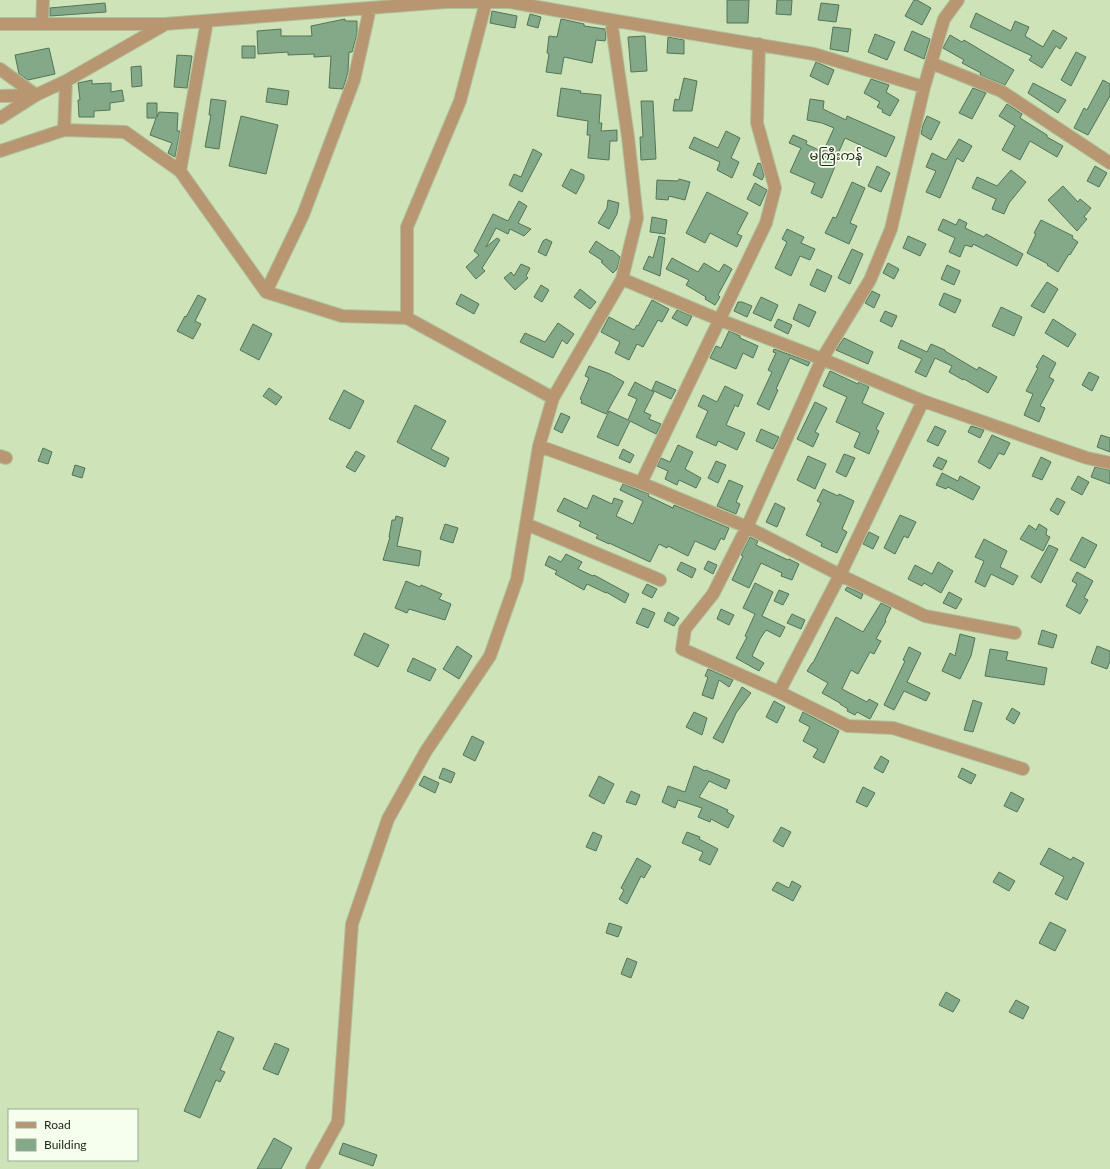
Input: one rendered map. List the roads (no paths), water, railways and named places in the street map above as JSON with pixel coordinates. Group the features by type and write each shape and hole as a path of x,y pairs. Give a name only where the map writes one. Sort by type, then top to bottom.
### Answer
{"street":[{"path":"42,24 43,0"},
{"path":"958,0 944,20 924,87 891,228 870,280 822,359 748,527 713,594 685,630 682,649 779,692 848,726 893,728 1023,769"},
{"path":"0,24 165,24 446,2 510,1 611,20 814,54 924,87"},
{"path":"407,318 407,227 460,101 486,2"},
{"path":"266,292 303,215 354,80 370,8"},
{"path":"312,1169 338,1122 352,924 388,819 426,751 490,656 517,579 539,446 553,398 622,279 637,218 628,137 611,20"},
{"path":"180,171 207,21"},
{"path":"0,118 36,95 66,81 165,24"},
{"path":"641,483 766,223 775,188 757,123 759,44"},
{"path":"931,63 1001,91 1110,163"},
{"path":"0,69 36,95"},
{"path":"64,130 66,81"},
{"path":"0,96 36,95"},
{"path":"0,151 64,130 125,132 180,171 266,292 342,316 407,318 553,398"},
{"path":"622,279 923,401 1087,458 1110,463"},
{"path":"779,692 840,575 923,401"},
{"path":"539,446 641,483 748,527 840,575 926,616 1015,633"},
{"path":"526,524 660,580"}],"district":[{"name":"မကြီးကန်","path":"836,155"}]}
